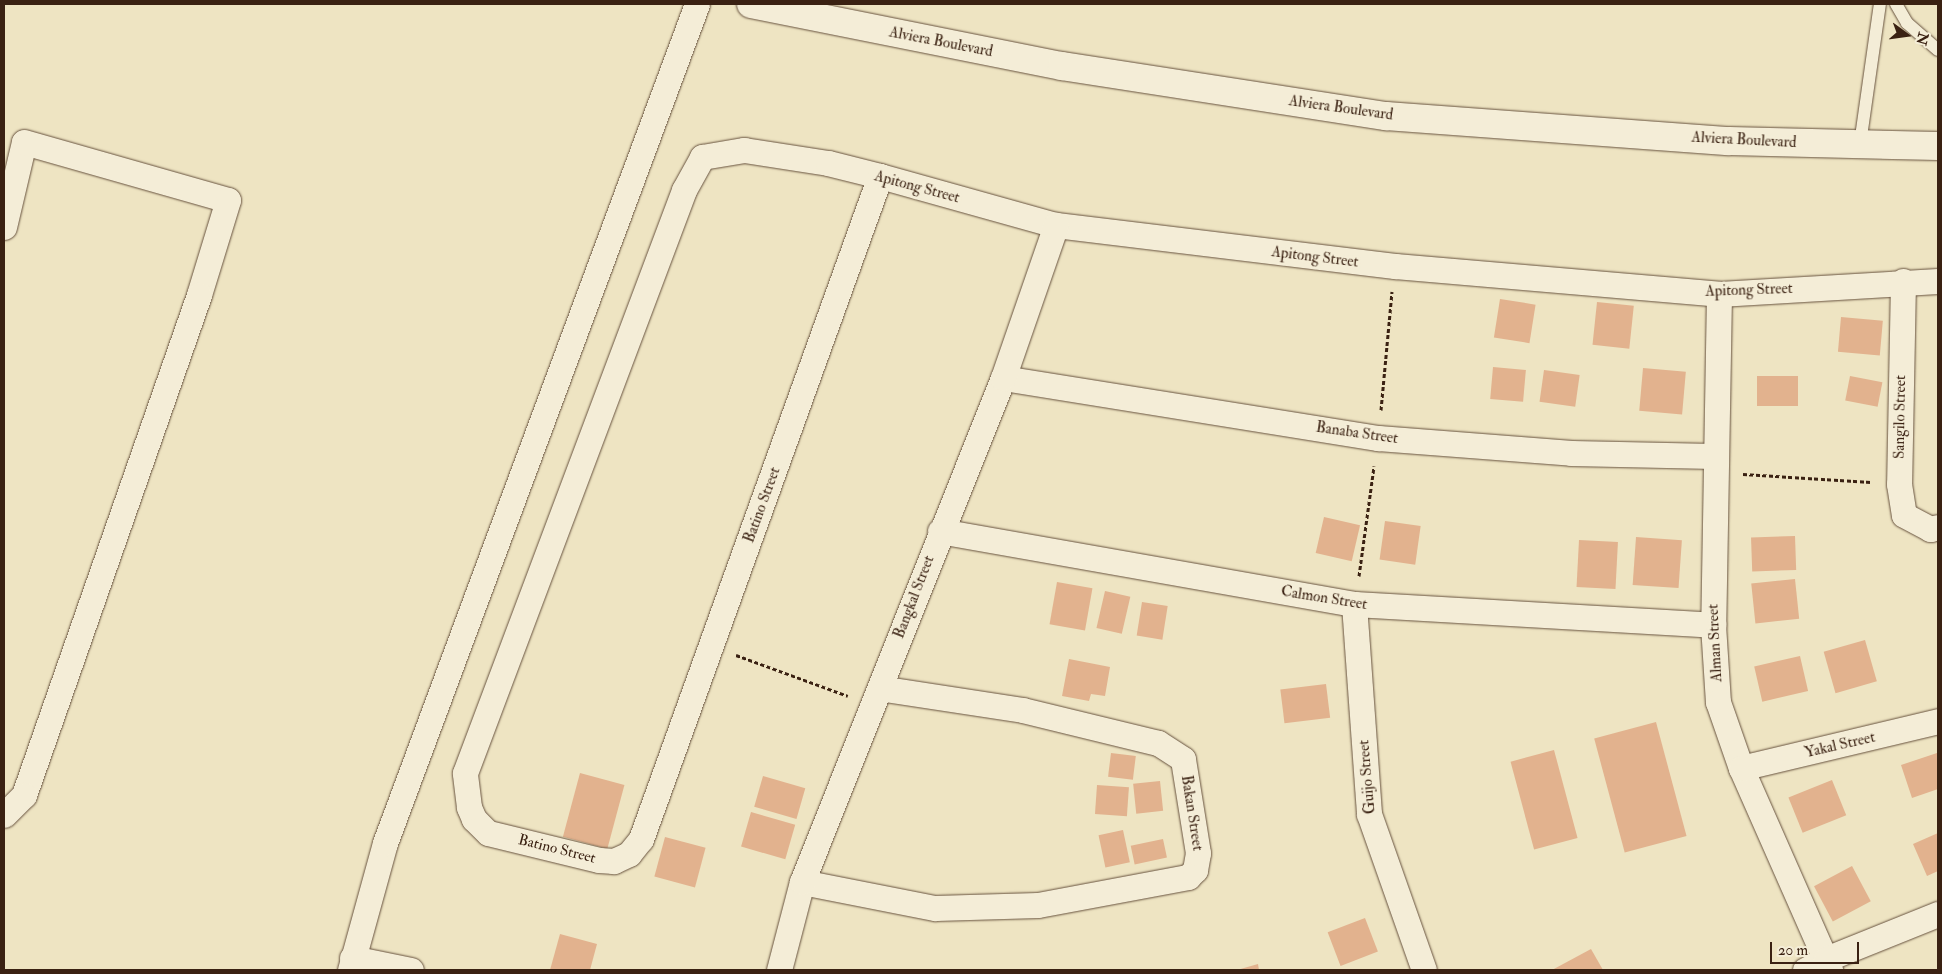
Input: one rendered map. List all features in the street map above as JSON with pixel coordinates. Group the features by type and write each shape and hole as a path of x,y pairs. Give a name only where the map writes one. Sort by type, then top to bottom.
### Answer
{"street":[{"path":"410,970 351,964 389,834 696,4"},
{"name":"Alviera Boulevard","path":"751,4 1062,66 1386,116 1729,140 1938,146"},
{"path":"4,227 24,142 228,200 199,295 24,795 4,815"},
{"name":"Apitong Street","path":"702,157 744,150 828,164 880,176 1056,225 1395,266 1719,294 1903,281 1938,281"},
{"name":"Batino Street","path":"702,157 684,190 465,773 465,794 474,819 488,833 599,860 614,861 629,854 641,838 880,176"},
{"name":"Bangkal Street","path":"779,970 802,882 940,531 1003,378 1056,225"},
{"name":"Sangilo Street","path":"1903,281 1899,484 1904,515 1930,529 1938,527"},
{"name":"Alman Street","path":"1719,294 1714,456 1713,625 1718,702 1741,768 1820,966"},
{"name":"Banaba Street","path":"1003,378 1378,438 1571,453 1714,456"},
{"name":"Calmon Street","path":"940,531 1354,604 1713,625"},
{"name":"Guijo Street","path":"1354,604 1369,814 1424,970"},
{"name":"Bakan Street","path":"802,882 935,908 1019,906 1038,905 1188,877 1195,870 1198,853 1183,760 1158,743 1023,710 876,697"},
{"name":"Yakal Street","path":"1741,768 1938,721"},
{"path":"1820,966 1938,914"}],"lane":[{"path":"1860,144 1880,4"},
{"path":"1896,4 1907,23 1938,50"}],"path":[{"path":"1714,456 1738,474 1899,484"},
{"path":"711,645 876,697"}],"building":[{"path":"1500,299 1536,305 1529,343 1494,338"},
{"path":"1597,302 1634,306 1629,349 1593,345"},
{"path":"1841,317 1883,321 1880,356 1838,352"},
{"path":"1493,367 1526,370 1523,402 1490,399"},
{"path":"1643,368 1686,372 1682,415 1639,411"},
{"path":"1544,370 1580,375 1575,407 1540,402"},
{"path":"1757,376 1798,376 1798,406 1757,406"},
{"path":"1850,376 1882,382 1878,407 1845,401"},
{"path":"1324,517 1360,525 1352,561 1316,553"},
{"path":"1385,521 1421,526 1415,565 1380,560"},
{"path":"1795,536 1796,570 1752,572 1751,538"},
{"path":"1636,537 1682,540 1679,588 1633,585"},
{"path":"1579,540 1618,542 1615,589 1577,587"},
{"path":"1795,579 1799,619 1755,623 1751,584"},
{"path":"1057,582 1092,588 1085,631 1050,624"},
{"path":"1105,591 1130,597 1122,634 1096,628"},
{"path":"1142,602 1168,606 1162,640 1137,636"},
{"path":"1865,640 1877,681 1836,693 1824,652"},
{"path":"1800,656 1808,691 1762,702 1754,667"},
{"path":"1069,659 1110,667 1105,696 1091,694 1089,701 1062,696"},
{"path":"1326,684 1330,718 1284,723 1280,690"},
{"path":"1656,722 1687,836 1625,853 1594,739"},
{"path":"1554,750 1578,838 1534,850 1511,762"},
{"path":"1111,753 1136,756 1133,780 1108,777"},
{"path":"1937,753 1938,789 1912,798 1901,765"},
{"path":"580,773 624,785 607,849 563,837"},
{"path":"763,776 805,788 796,819 754,807"},
{"path":"1832,780 1846,815 1803,833 1788,798"},
{"path":"1160,781 1163,811 1136,814 1133,784"},
{"path":"1097,785 1129,787 1127,816 1095,814"},
{"path":"751,812 795,825 785,859 741,847"},
{"path":"1123,830 1130,862 1105,867 1099,835"},
{"path":"1938,833 1938,871 1927,876 1913,844"},
{"path":"665,837 706,848 695,887 654,877"},
{"path":"1163,839 1167,858 1135,864 1131,846"},
{"path":"1852,866 1871,901 1833,922 1814,886"},
{"path":"1365,918 1378,952 1341,966 1328,932"},
{"path":"560,934 597,944 590,970 550,970"},
{"path":"1591,949 1603,970 1552,970"},
{"path":"1258,964 1259,970 1237,970"}]}
